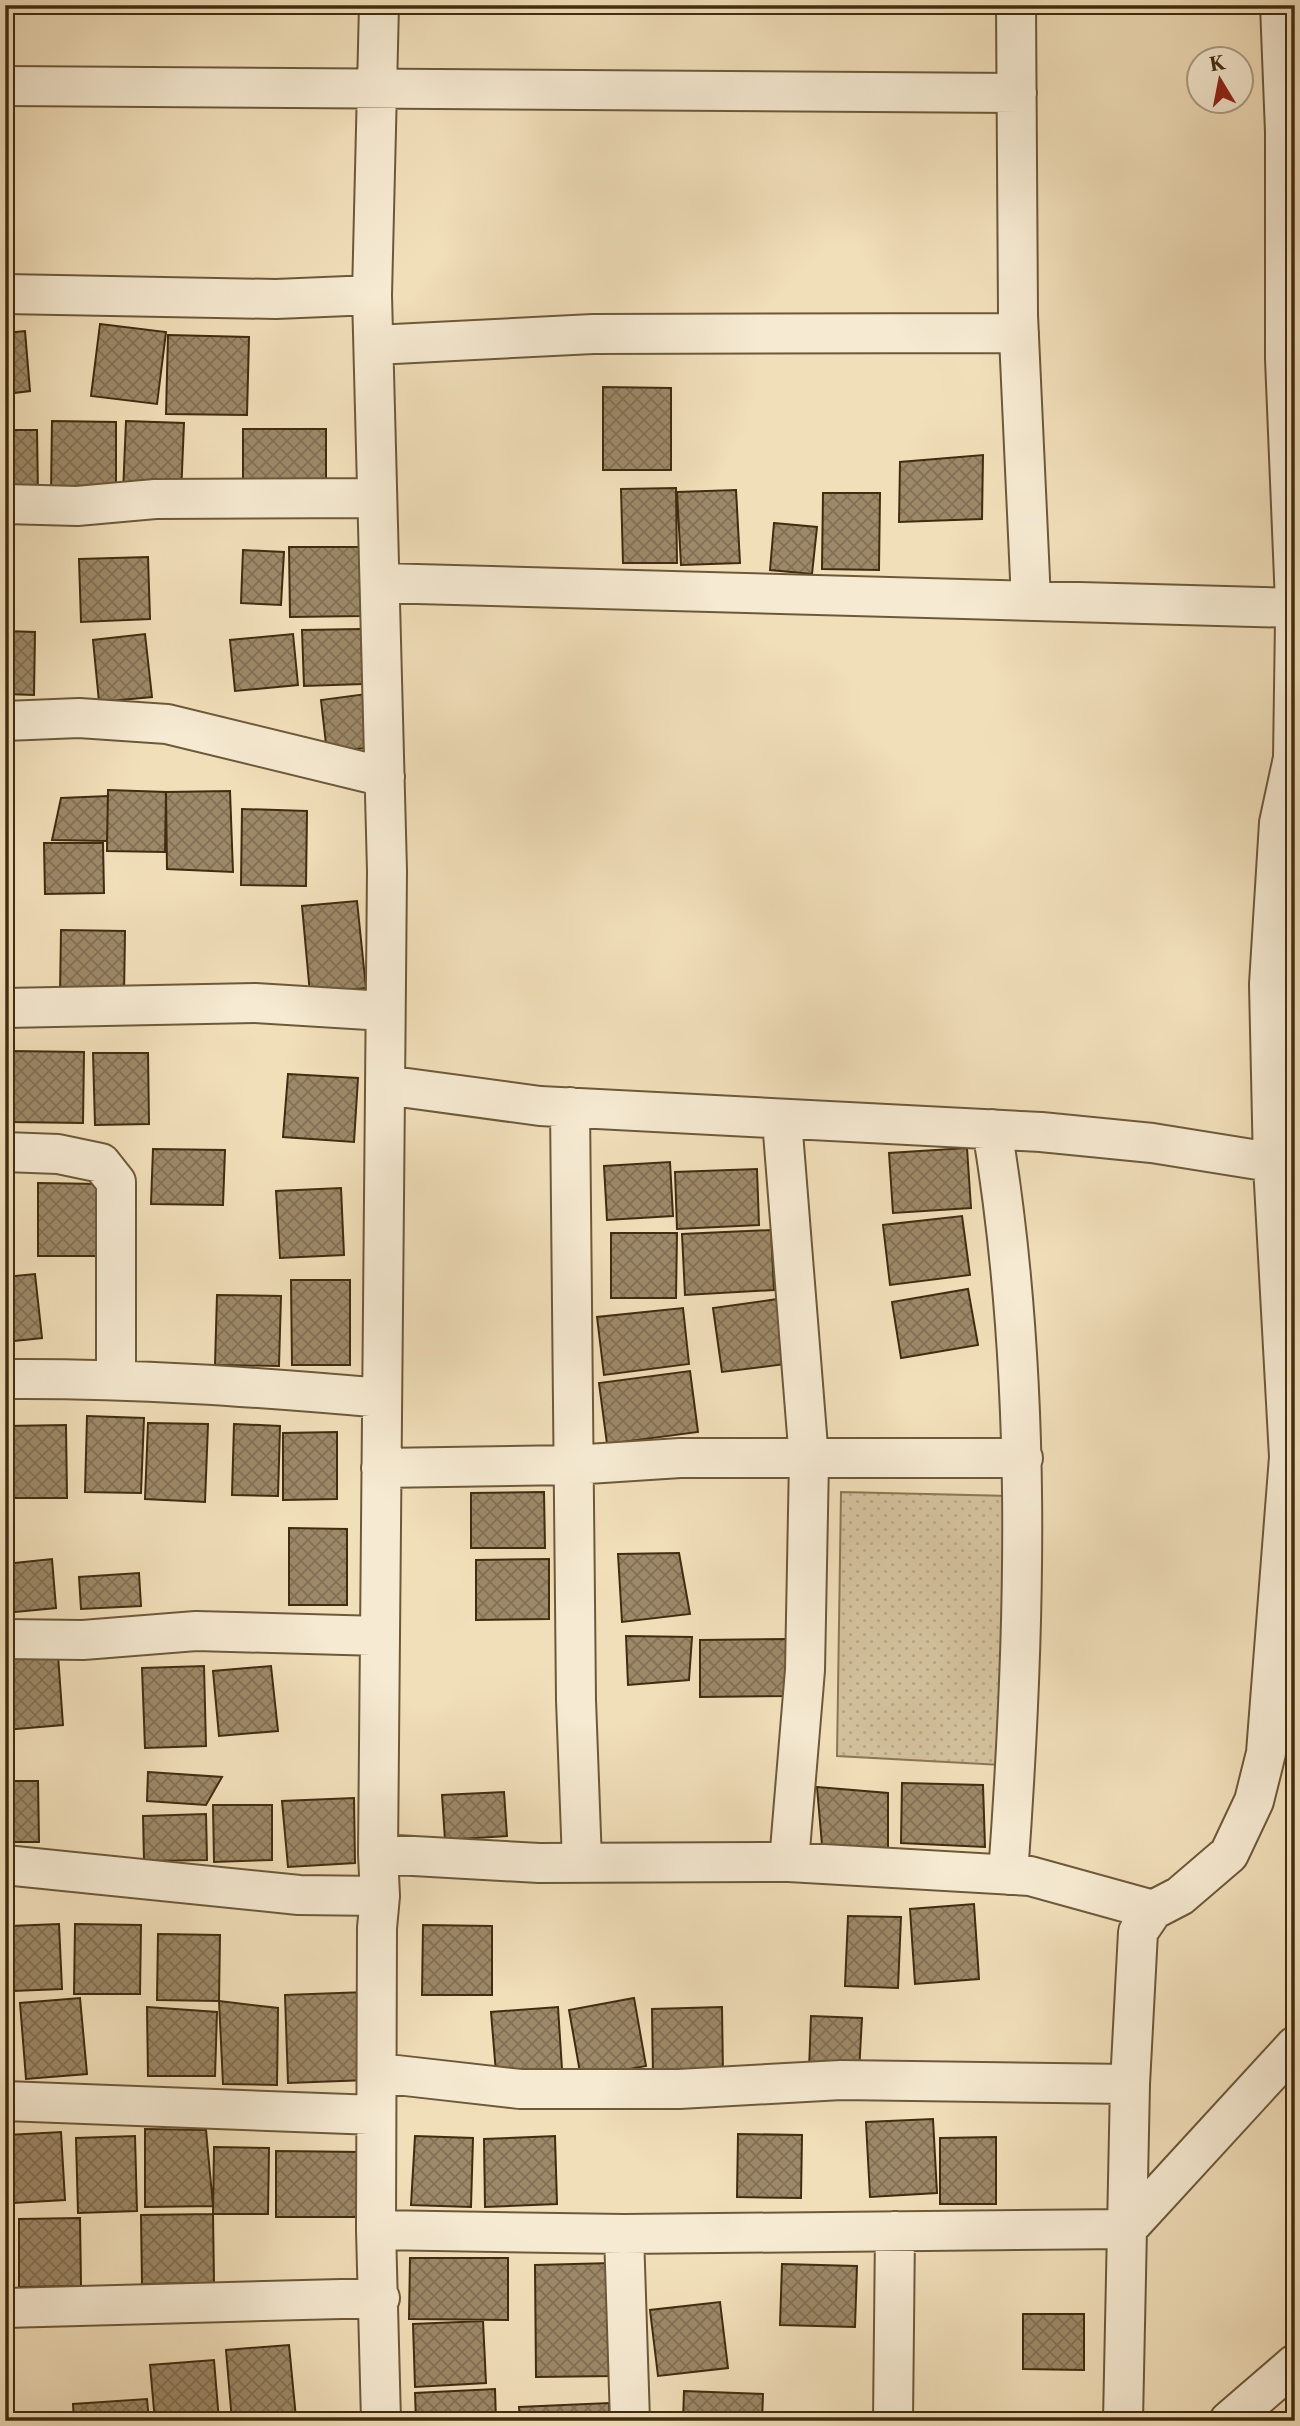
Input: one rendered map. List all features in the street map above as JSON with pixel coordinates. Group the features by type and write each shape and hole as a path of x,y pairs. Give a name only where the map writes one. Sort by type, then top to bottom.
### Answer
{"street":[{"path":"379,5 372,295 384,777 385,1011 378,1854 380,1896 377,1928 379,2073 376,2115 381,2421"},
{"path":"1016,5 1019,333 1031,601"},
{"path":"380,583 1295,606 1289,83 1280,5"},
{"path":"5,86 1017,93"},
{"path":"5,294 276,299 372,295"},
{"path":"374,345 593,334 1019,333"},
{"path":"5,505 77,506 155,499 377,498"},
{"path":"1124,2421 1130,2084 1138,1932 1153,1910 1180,1896 1229,1854 1254,1801 1266,1754 1281,1731 1289,1457 1284,1166 1269,984 1285,871 1279,823 1293,758 1295,620"},
{"path":"5,721 79,718 167,724 384,777"},
{"path":"5,1008 255,1003 385,1011"},
{"path":"384,1085 570,1107 992,1129 1152,1143 1284,1166"},
{"path":"570,1107 572,1465 582,1862"},
{"path":"782,1120 809,1460 805,1670 789,1862"},
{"path":"992,1129 1013,1277 1023,1458 1019,1719 1007,1875"},
{"path":"5,1152 58,1154 101,1163 116,1182 116,1380"},
{"path":"5,1379 218,1384 382,1398"},
{"path":"381,1468 572,1465 680,1458 1023,1458"},
{"path":"5,1639 83,1640 196,1631 380,1636"},
{"path":"378,1854 582,1862 789,1862 1030,1876 1153,1910"},
{"path":"5,1865 285,1894 380,1896"},
{"path":"376,2230 624,2234 1127,2229 1295,2046"},
{"path":"379,2073 520,2088 678,2089 841,2080 1130,2084"},
{"path":"5,2101 376,2115"},
{"path":"893,2421 895,2231"},
{"path":"624,2234 630,2421"},
{"path":"5,2308 380,2298"},
{"path":"1229,2421 1295,2364"}],"shaded area":[{"path":"841,1492 1011,1496 1001,1765 837,1756"}],"building":[{"path":"100,324 166,332 157,404 91,396"},
{"path":"25,331 30,391 5,394 5,333"},
{"path":"168,335 249,337 247,415 166,414"},
{"path":"603,387 671,388 671,470 603,470"},
{"path":"52,421 116,422 116,494 51,494"},
{"path":"126,421 184,423 181,495 123,493"},
{"path":"243,429 326,429 326,487 243,486"},
{"path":"5,430 37,430 38,495 5,495"},
{"path":"983,455 982,519 899,522 900,462"},
{"path":"676,488 677,563 623,563 621,489"},
{"path":"736,490 740,563 681,565 677,492"},
{"path":"823,493 880,493 879,570 822,569"},
{"path":"774,523 817,527 812,574 770,570"},
{"path":"289,547 363,547 363,616 290,617"},
{"path":"243,550 284,552 281,605 241,603"},
{"path":"148,557 150,619 81,622 79,559"},
{"path":"361,629 363,684 304,686 302,630"},
{"path":"5,631 35,632 34,695 5,694"},
{"path":"145,634 152,697 99,702 93,640"},
{"path":"293,634 298,685 235,691 230,640"},
{"path":"366,694 373,747 327,753 321,700"},
{"path":"108,790 166,792 165,852 107,851"},
{"path":"230,791 233,872 167,869 166,792"},
{"path":"108,796 107,841 52,840 61,798"},
{"path":"242,809 307,811 306,886 241,885"},
{"path":"44,843 103,843 104,893 45,894"},
{"path":"357,901 366,988 310,994 302,906"},
{"path":"61,930 125,931 124,996 60,994"},
{"path":"10,1051 84,1052 83,1123 10,1122"},
{"path":"93,1053 148,1053 149,1124 95,1125"},
{"path":"288,1074 358,1078 354,1142 283,1137"},
{"path":"967,1148 971,1208 893,1213 889,1153"},
{"path":"153,1149 225,1150 223,1205 151,1204"},
{"path":"670,1162 673,1216 607,1220 604,1166"},
{"path":"757,1169 759,1225 677,1229 675,1172"},
{"path":"38,1183 101,1184 100,1256 38,1256"},
{"path":"341,1188 344,1255 280,1258 276,1191"},
{"path":"962,1216 970,1275 890,1285 883,1225"},
{"path":"771,1230 774,1290 685,1295 682,1234"},
{"path":"611,1233 677,1233 676,1298 611,1298"},
{"path":"35,1274 42,1338 5,1342 5,1277"},
{"path":"291,1280 350,1280 350,1365 292,1365"},
{"path":"968,1289 978,1345 901,1358 892,1302"},
{"path":"217,1295 281,1296 279,1366 215,1365"},
{"path":"778,1299 786,1364 722,1372 713,1308"},
{"path":"683,1308 689,1364 604,1375 597,1317"},
{"path":"690,1371 698,1432 607,1444 599,1383"},
{"path":"87,1416 144,1418 141,1493 85,1492"},
{"path":"148,1423 208,1424 205,1502 145,1499"},
{"path":"234,1424 280,1426 278,1496 232,1495"},
{"path":"66,1425 67,1498 5,1498 5,1426"},
{"path":"337,1432 337,1499 283,1500 283,1433"},
{"path":"544,1492 545,1548 471,1548 471,1493"},
{"path":"289,1528 347,1529 347,1605 289,1605"},
{"path":"679,1553 690,1614 622,1622 618,1554"},
{"path":"52,1559 56,1608 5,1613 5,1564"},
{"path":"549,1559 549,1619 476,1620 476,1560"},
{"path":"139,1573 141,1606 81,1609 79,1577"},
{"path":"626,1636 692,1637 689,1680 628,1685"},
{"path":"787,1639 787,1696 700,1697 700,1640"},
{"path":"58,1655 63,1725 5,1730 5,1659"},
{"path":"204,1666 206,1746 145,1748 142,1668"},
{"path":"271,1666 278,1731 219,1736 213,1671"},
{"path":"148,1772 222,1777 206,1805 147,1801"},
{"path":"5,1781 38,1781 39,1842 5,1842"},
{"path":"902,1783 983,1785 985,1847 901,1843"},
{"path":"817,1787 888,1793 888,1852 822,1845"},
{"path":"504,1792 507,1836 445,1840 442,1795"},
{"path":"354,1798 355,1863 288,1867 282,1801"},
{"path":"213,1805 272,1805 272,1860 214,1862"},
{"path":"206,1814 207,1860 144,1861 143,1816"},
{"path":"974,1904 979,1979 915,1984 910,1909"},
{"path":"848,1916 901,1917 898,1988 845,1986"},
{"path":"59,1924 62,1989 13,1991 10,1926"},
{"path":"75,1924 141,1925 140,1994 74,1994"},
{"path":"423,1925 492,1926 492,1995 422,1995"},
{"path":"158,1934 220,1935 219,2001 157,2000"},
{"path":"366,1992 368,2080 288,2083 285,1995"},
{"path":"80,1998 87,2074 26,2079 20,2003"},
{"path":"634,1998 646,2066 581,2078 569,2010"},
{"path":"219,2001 278,2008 277,2085 223,2084"},
{"path":"147,2007 217,2012 215,2076 148,2076"},
{"path":"558,2007 562,2069 496,2073 491,2012"},
{"path":"722,2007 723,2076 653,2077 652,2009"},
{"path":"811,2016 862,2018 859,2072 809,2070"},
{"path":"933,2119 937,2193 870,2197 866,2122"},
{"path":"145,2129 206,2130 213,2206 145,2207"},
{"path":"61,2132 65,2200 13,2203 8,2135"},
{"path":"738,2134 802,2135 801,2198 737,2197"},
{"path":"135,2136 137,2211 78,2213 76,2138"},
{"path":"415,2136 473,2138 471,2207 411,2205"},
{"path":"555,2136 557,2204 485,2207 484,2139"},
{"path":"996,2137 996,2204 940,2204 940,2138"},
{"path":"214,2147 269,2148 268,2214 213,2214"},
{"path":"276,2151 362,2152 361,2217 276,2217"},
{"path":"213,2214 214,2283 142,2284 141,2215"},
{"path":"80,2218 81,2286 19,2287 19,2219"},
{"path":"410,2258 508,2258 508,2320 409,2319"},
{"path":"613,2263 614,2376 536,2377 535,2265"},
{"path":"782,2264 857,2266 855,2327 780,2325"},
{"path":"720,2302 728,2368 658,2376 650,2310"},
{"path":"1023,2314 1084,2314 1084,2370 1023,2369"},
{"path":"483,2321 486,2383 415,2387 413,2324"},
{"path":"289,2345 296,2418 232,2421 226,2350"},
{"path":"214,2360 219,2421 155,2421 150,2365"},
{"path":"5,2372 14,2372 14,2421 5,2421"},
{"path":"495,2389 496,2421 416,2421 415,2393"},
{"path":"684,2391 763,2394 762,2421 683,2421"},
{"path":"147,2399 149,2421 74,2421 73,2404"},
{"path":"609,2403 610,2421 520,2421 519,2407"}]}
